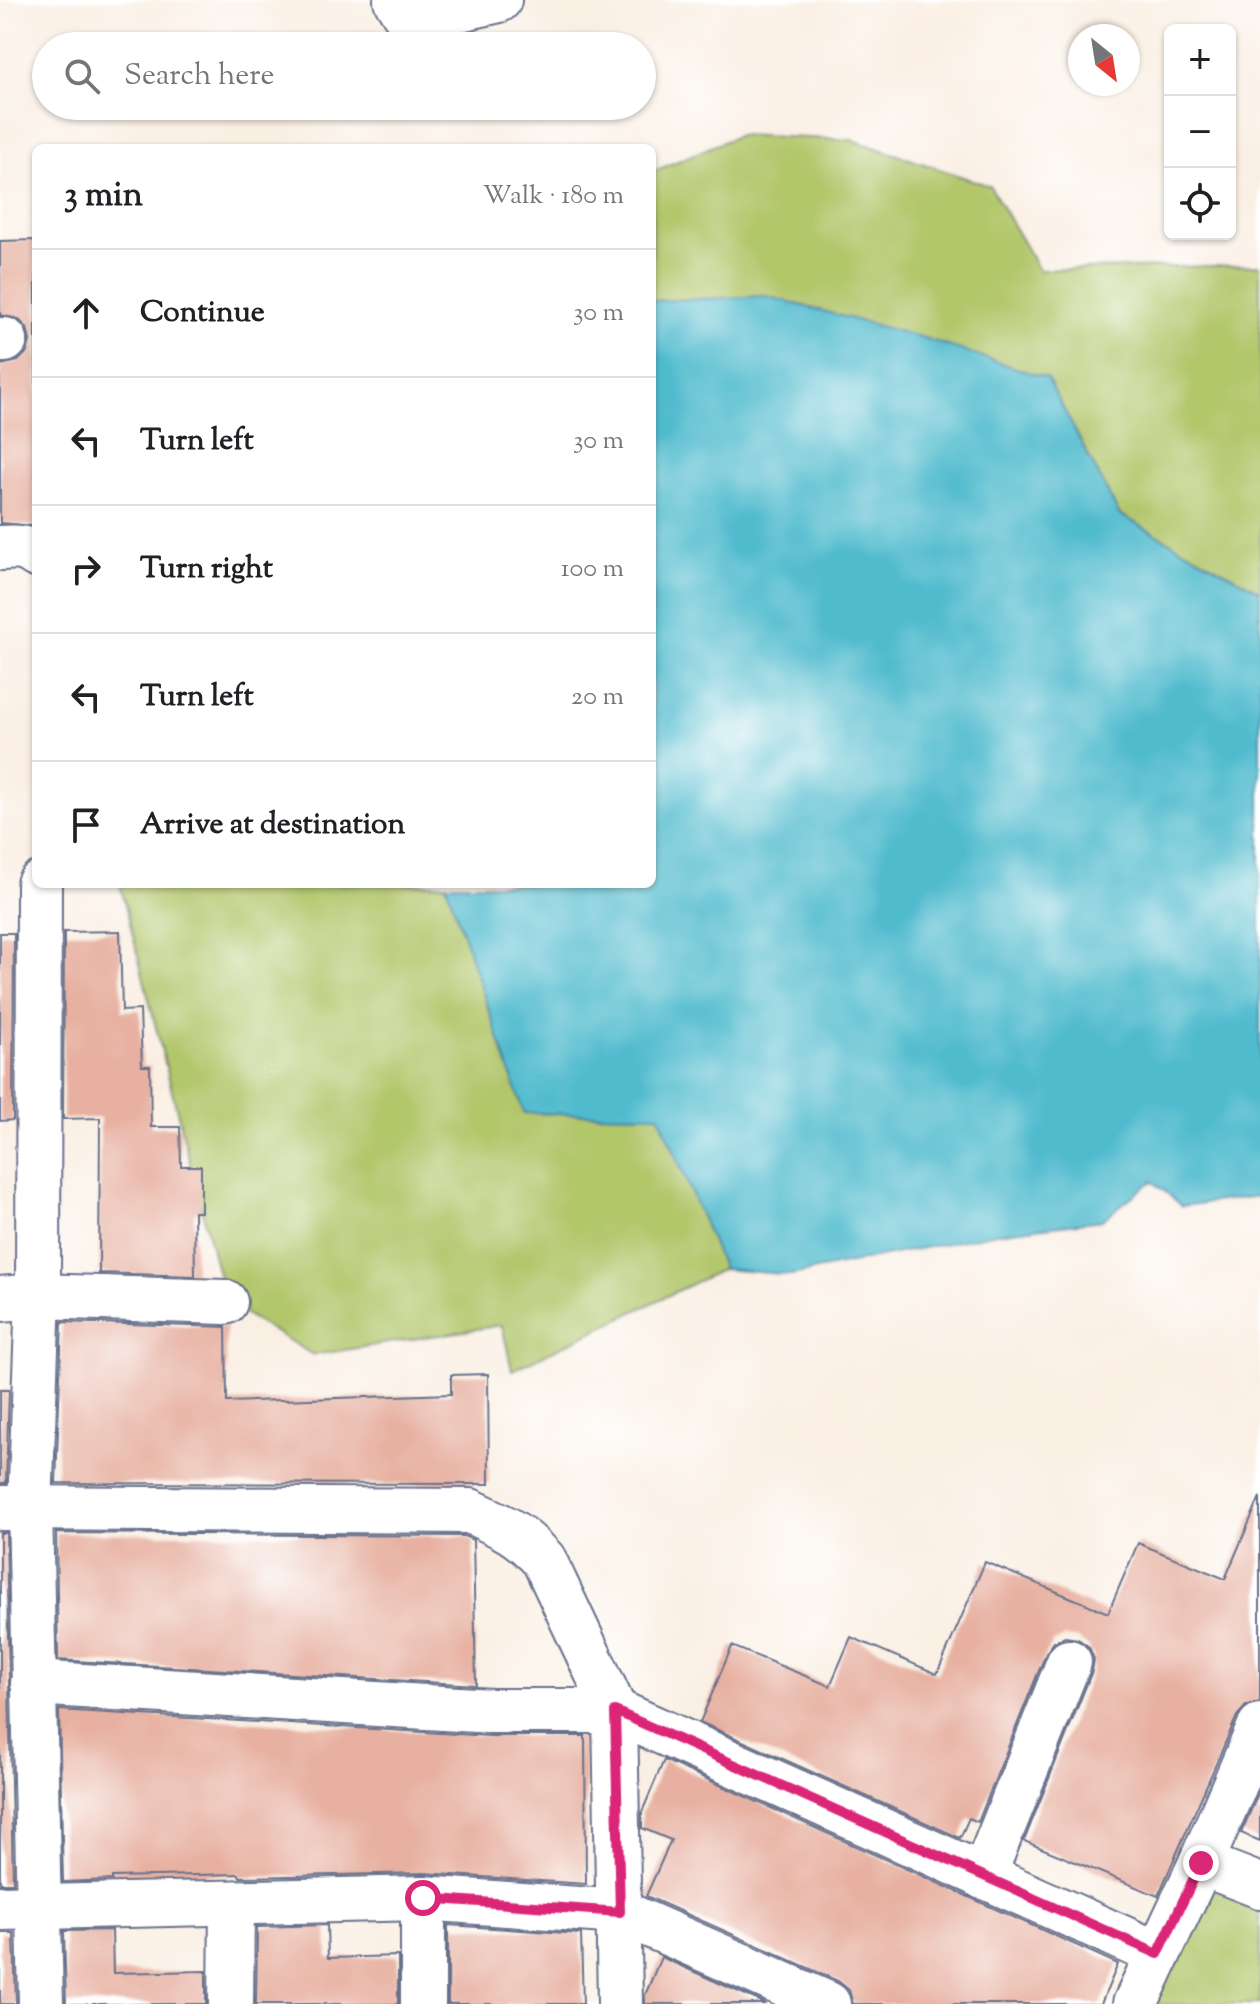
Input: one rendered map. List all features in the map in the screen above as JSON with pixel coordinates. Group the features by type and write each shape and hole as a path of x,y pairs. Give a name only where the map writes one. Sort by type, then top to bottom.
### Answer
{"street":[{"path":"396,0 404,13 415,19 499,0"},
{"path":"0,548 18,546 32,552"},
{"path":"39,888 19,1298 15,1508 33,1683 20,1908 41,2004"},
{"path":"19,1298 225,1302"},
{"path":"15,1508 470,1511 514,1531 544,1560 615,1711 620,2004"},
{"path":"983,1877 1069,1662"},
{"path":"33,1683 492,1711 615,1711 1158,1954"},
{"path":"1135,2004 1260,1726"},
{"path":"1201,1863 1260,1886"},
{"path":"20,1908 423,1898 620,1912 828,2004"},
{"path":"423,1898 423,2004"},
{"path":"231,2004 232,1904"}],"green space":[{"path":"739,135 853,140 990,186 1039,270 1260,265 1260,591 1119,514 1047,378 766,296 656,301 656,170"},
{"path":"121,888 447,888 524,1113 659,1115 723,1269 512,1370 502,1325 313,1355 225,1302"},
{"path":"1201,1863 1260,1886 1260,2004 1135,2004"}],"water":[{"path":"766,296 924,338 1047,378 1119,514 1260,591 1260,1196 1182,1206 1152,1181 1102,1220 997,1233 792,1275 723,1269 659,1115 524,1113 447,888 656,888 656,301"}],"building":[{"path":"32,240 32,526 0,523 0,365 18,361 27,352 30,341 27,328 18,319 0,315 0,241"},
{"path":"120,931 122,1011 140,1010 142,1066 150,1066 151,1127 180,1127 181,1166 201,1166 201,1212 194,1212 195,1276 99,1273 100,1118 63,1119 64,932"},
{"path":"0,933 14,933 13,1120 0,1121"},
{"path":"62,1322 226,1327 227,1402 451,1394 451,1375 488,1374 489,1484 56,1483"},
{"path":"0,1390 9,1390 6,1483 0,1483"},
{"path":"1260,1497 1260,1702 1246,1706 1237,1716 1158,1896 1024,1841 1092,1671 1094,1659 1089,1647 1078,1639 1065,1637 1054,1642 1046,1653 978,1822 969,1818 960,1838 700,1722 732,1646 830,1686 851,1637 937,1674 985,1562 1108,1613 1138,1543 1225,1579"},
{"path":"0,1533 6,1533 13,1883 0,1883"},
{"path":"56,1533 464,1536 473,1540 476,1685 58,1660"},
{"path":"59,1710 490,1736 585,1736 586,1884 423,1873 112,1877 112,1880 63,1882"},
{"path":"664,1760 1118,1964 1101,2004 853,2004 849,1990 838,1981 646,1896 671,1840 642,1828 642,1812"},
{"path":"1260,1789 1260,1841 1241,1833"},
{"path":"327,1925 328,1958 398,1956 398,2004 256,2004 257,1927"},
{"path":"448,1925 581,1934 583,2004 448,2004"},
{"path":"112,1930 113,1973 206,1971 206,2004 66,2004 64,1931"},
{"path":"0,1933 14,1933 16,2004 0,2004"},
{"path":"661,1957 766,2004 645,2004 645,1995"}],"route":[{"path":"423,1898 620,1912 615,1711 1158,1954 1201,1863"}]}
